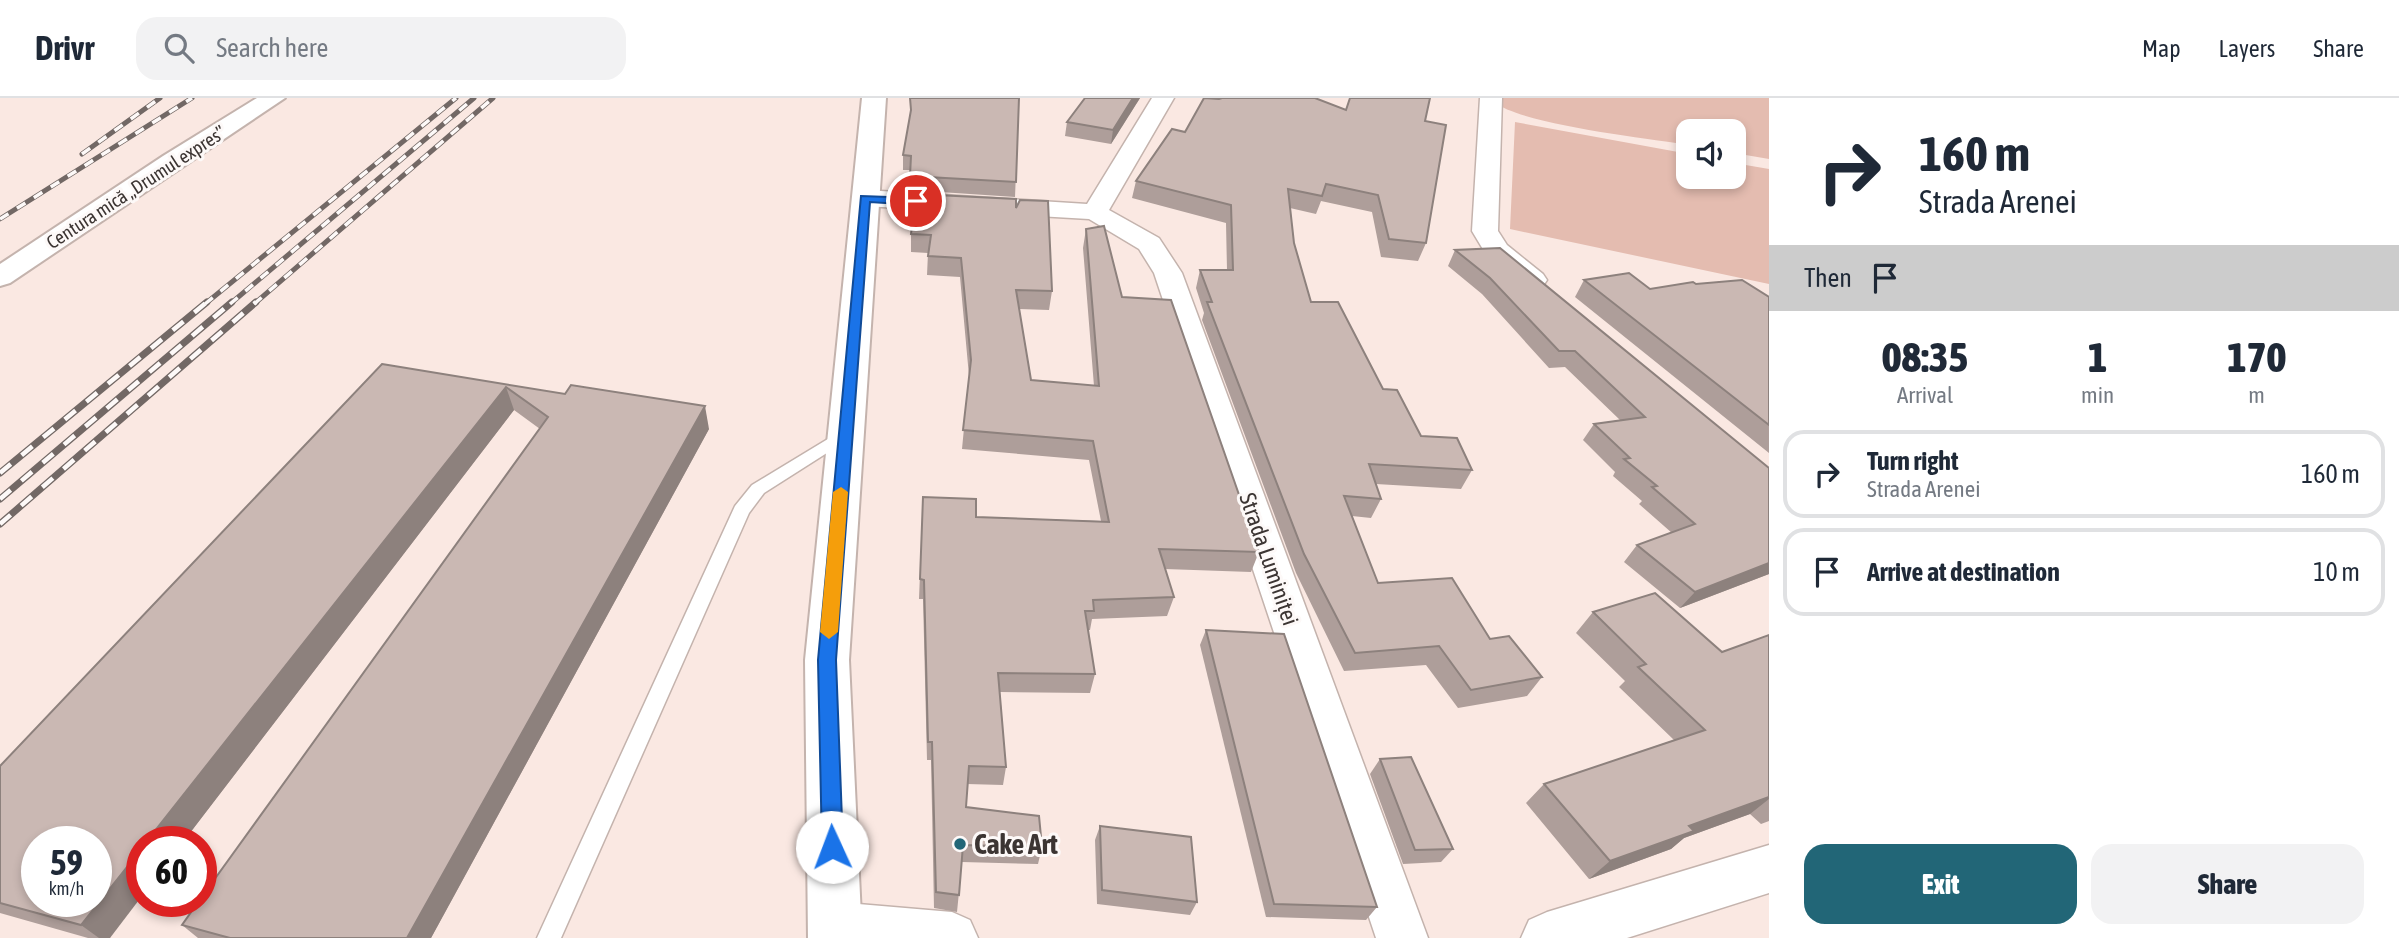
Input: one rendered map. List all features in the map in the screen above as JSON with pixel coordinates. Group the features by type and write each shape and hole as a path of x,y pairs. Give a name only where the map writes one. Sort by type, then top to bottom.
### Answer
{"main road":[{"name":"Centura mică „Drumul expres”","path":"0,277 273,98"},
{"path":"835,933 827,660 874,98"}],"street":[{"path":"865,198 1095,212 1163,98"},
{"path":"1491,98 1485,231 1497,250 1560,302"},
{"name":"Strada Luminiței","path":"1095,212 1149,244 1168,273 1402,938"},
{"path":"1547,938 1769,869"},
{"path":"835,933 952,938"}],"lane":[{"path":"549,938 741,510 758,489 846,433"}],"shaded area":[{"path":"1495,98 1769,98 1769,159 1746,155 1746,119 1676,119 1676,143 1557,124 1509,110 1494,102"},
{"path":"1515,122 1676,152 1676,189 1746,189 1746,165 1769,169 1769,284 1510,229"}],"building":[{"path":"910,98 1019,98 1016,182 910,176 911,156 903,155 911,110"},
{"path":"1085,98 1133,98 1113,130 1067,122"},
{"path":"1204,98 1315,98 1346,110 1350,98 1430,98 1425,121 1446,125 1426,243 1389,239 1378,195 1326,184 1322,196 1288,189 1294,243 1311,302 1338,302 1383,389 1397,390 1421,436 1457,438 1472,470 1369,464 1381,499 1344,496 1378,583 1452,578 1490,639 1509,636 1542,677 1471,690 1439,646 1355,653 1304,554 1207,302 1212,302 1200,270 1233,270 1231,205 1136,181 1172,129 1185,132"},
{"path":"916,194 1016,199 1016,208 1020,200 1048,201 1052,291 1016,290 1031,380 1099,386 1086,229 1104,226 1122,297 1171,300 1259,552 1159,549 1174,597 1093,600 1094,611 1085,611 1095,674 998,673 1006,767 969,766 966,807 1039,816 1042,847 963,845 959,895 936,892 932,742 928,742 924,580 920,579 923,497 976,499 976,517 1109,522 1093,441 963,430 971,360 961,258 928,256 931,235 911,234"},
{"path":"1500,248 1769,468 1769,563 1695,592 1637,545 1695,524 1652,487 1657,486 1624,459 1630,458 1594,424 1645,417 1575,351 1559,351 1490,278 1455,250"},
{"path":"1629,273 1650,289 1693,282 1696,284 1742,280 1769,297 1769,425 1584,280"},
{"path":"382,364 565,394 571,385 705,406 407,938 230,938 182,925 188,917 217,917 217,876 548,417 506,387 159,826 126,826 126,868 112,886 112,826 21,826 21,909 0,903 0,766"},
{"path":"1655,593 1722,652 1769,635 1769,797 1689,826 1694,831 1610,861 1544,784 1705,730 1638,667 1646,664 1593,612"},
{"path":"1206,630 1284,634 1377,907 1274,904"},
{"path":"1411,757 1453,849 1415,850 1380,759"},
{"path":"1100,826 1191,837 1197,902 1102,890"},
{"path":"52,917 87,917 81,925"}],"railway":[{"path":"82,154 160,98"},
{"path":"0,219 192,98"},
{"path":"205,304 456,98"},
{"path":"230,304 474,98"},
{"path":"254,304 493,98"},
{"path":"0,473 207,302"},
{"path":"0,499 232,302"},
{"path":"0,524 256,302"}],"slow traffic":[{"path":"829,632 841,492"}],"place":[{"name":"Cake Art","path":"960,844"}],"route":[{"path":"832,847 827,660 865,198 916,201"}]}
